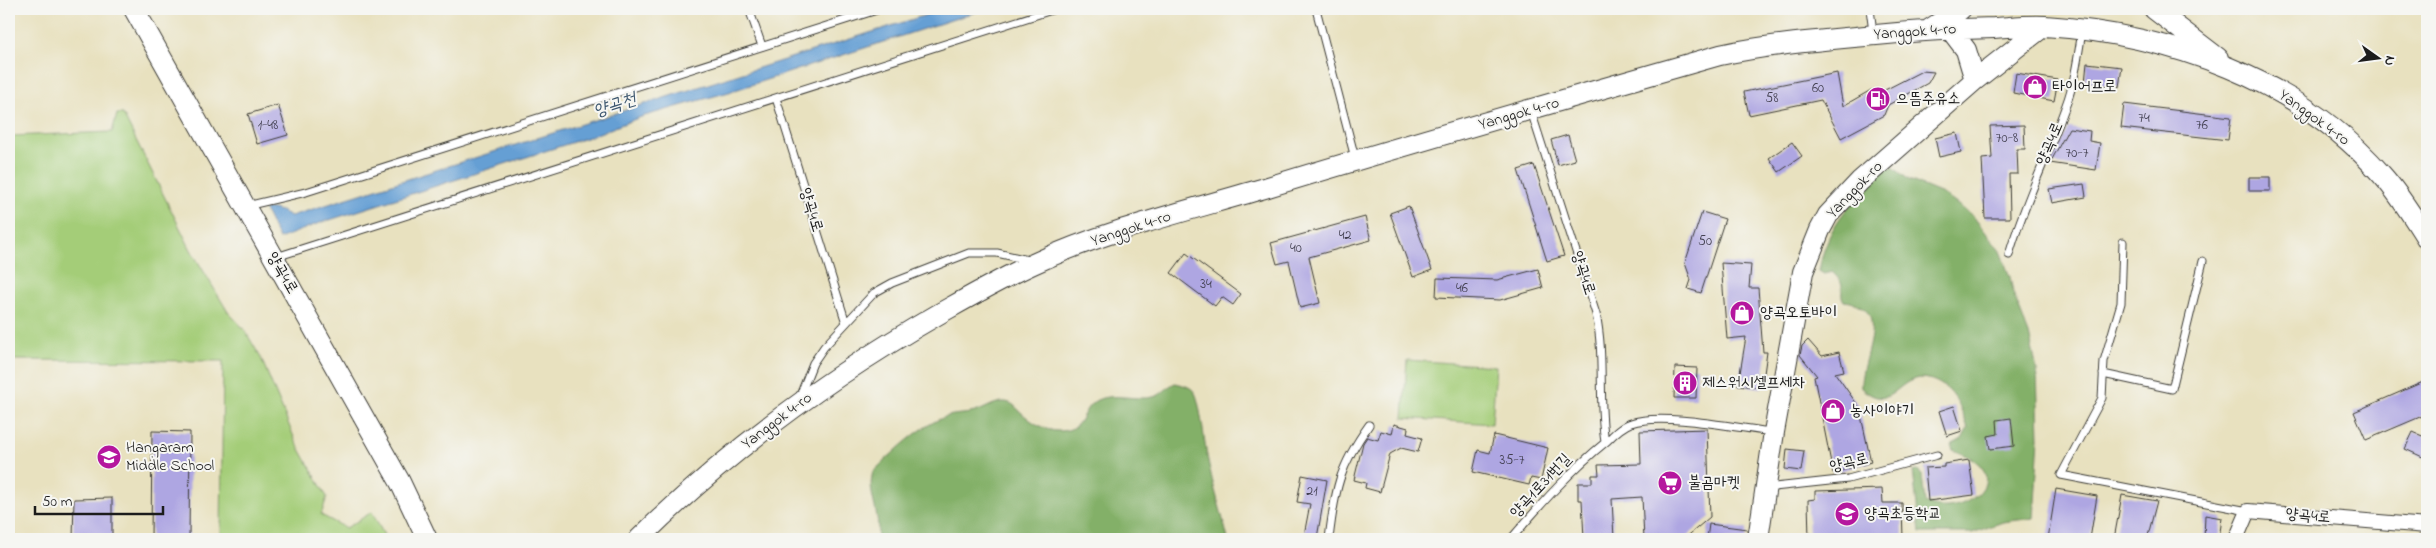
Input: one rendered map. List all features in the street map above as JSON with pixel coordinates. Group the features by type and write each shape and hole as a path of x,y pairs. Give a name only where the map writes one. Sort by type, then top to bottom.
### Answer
{"main road":[{"name":"양곡4로","path":"134,9 400,482 427,539"},
{"path":"1960,9 1940,29 1966,50 1975,80"},
{"path":"2154,9 2227,65"},
{"name":"Yanggok 4-ro","path":"639,539 708,474 796,406 903,335 993,283 1036,262 1114,234 1356,160 1720,55 1773,45 2046,17 2082,30 2174,49 2227,65 2258,79 2325,122 2382,174 2404,202 2427,239"},
{"name":"Yanggok-ro","path":"1758,539 1774,432 1803,272 1812,245 1828,215 1860,181 2046,17"}],"street":[{"name":"양곡4로","path":"2248,511 2427,526"},
{"path":"2236,539 2248,511"}],"lane":[{"path":"749,9 762,46"},
{"path":"244,206 306,192 880,9"},
{"path":"273,258 1055,9"},
{"path":"1316,9 1356,160"},
{"path":"1870,9 1874,35"},
{"name":"양곡4로","path":"2009,255 2027,200 2066,105 2078,59 2082,30"},
{"name":"양곡4로","path":"776,98 846,323"},
{"name":"양곡4로","path":"1531,110 1596,314 1601,342 1601,414 1605,442"},
{"path":"2123,242 2121,303 2106,352 2100,405 2074,448 2061,475 2248,511"},
{"path":"796,406 813,363 861,305 880,290 899,280 956,257 982,252 1036,262"},
{"path":"2103,374 2172,389 2203,261"},
{"name":"양곡1로31번길","path":"1511,539 1544,501 1592,452 1632,423 1652,420 1687,421 1774,432"},
{"path":"1329,539 1333,503 1342,470 1354,447 1370,425"},
{"name":"양곡로","path":"1766,488 1848,479 1937,455"}],"green space":[{"path":"117,114 123,114 191,250 228,312 244,329 261,358 296,442 327,497 321,515 346,528 372,512 386,539 221,539 223,361 9,360 9,136 112,132"},
{"path":"1893,167 1909,180 1943,194 1973,216 2000,251 2010,277 2013,293 2029,334 2037,370 2039,438 2034,518 2003,522 1972,533 1920,533 1913,471 1918,471 1922,475 1925,502 1938,507 1953,506 1967,501 1979,493 1985,483 1984,472 1974,460 1953,450 1951,445 1962,439 1968,428 1962,412 1951,393 1932,380 1916,379 1885,397 1871,395 1861,388 1871,336 1871,323 1868,313 1859,305 1844,301 1842,285 1832,272 1824,274 1819,271 1828,238 1835,225 1852,203 1885,168"},
{"path":"1407,360 1496,366 1492,424 1403,418"},
{"path":"1175,383 1191,389 1197,398 1210,471 1228,539 877,539 878,521 871,488 873,472 906,441 935,421 1006,402 1044,428 1053,431 1067,430 1074,428 1078,424 1087,409 1097,400 1110,397 1153,397 1159,395"}],"water":[{"path":"945,9 985,9 729,92 641,117 586,138 317,224 279,239 264,209 275,209 291,216"}],"building":[{"path":"2087,63 2122,67 2119,87 2085,83"},
{"path":"1922,71 1934,72 1928,83 1888,105 1884,115 1841,138 1821,100 1749,115 1744,92 1837,73 1843,106 1871,90 1881,92"},
{"name":"타이어프로","path":"2016,73 2058,80 2054,101 2013,93"},
{"path":"2124,104 2231,117 2228,140 2121,128"},
{"path":"278,105 288,135 257,144 248,114"},
{"path":"2024,125 2025,149 2017,149 2018,174 2009,174 2010,218 1985,218 1982,159 1992,158 1990,126"},
{"path":"2069,128 2090,131 2089,141 2100,143 2096,170 2050,163"},
{"path":"1957,133 1961,152 1939,157 1935,138"},
{"path":"1568,135 1575,160 1558,165 1551,140"},
{"path":"1792,142 1802,156 1779,172 1769,158"},
{"path":"1534,165 1564,256 1547,261 1518,170"},
{"path":"2249,177 2270,177 2270,191 2249,191"},
{"path":"2084,184 2086,197 2052,203 2049,189"},
{"path":"1409,206 1432,270 1413,277 1390,213"},
{"path":"1702,212 1725,219 1701,293 1688,289 1691,280 1685,263"},
{"path":"1365,217 1371,240 1309,257 1320,303 1300,308 1289,261 1277,264 1271,243"},
{"path":"1186,253 1241,294 1233,305 1222,297 1215,306 1171,273"},
{"path":"1721,263 1751,265 1749,288 1758,288 1763,352 1767,352 1762,388 1738,385 1746,337 1727,339"},
{"path":"1538,269 1543,288 1500,300 1436,297 1437,278 1497,280"},
{"path":"1808,340 1822,356 1839,352 1844,371 1835,373 1859,407 1871,462 1833,473 1814,377 1817,376 1800,355 1802,346"},
{"name":"제스워시셀프세차","path":"1675,367 1697,368 1696,398 1674,398"},
{"path":"2423,382 2427,393 2427,414 2366,440 2354,412"},
{"path":"1954,406 1962,431 1947,436 1939,411"},
{"path":"2011,418 2014,446 1990,449 1988,436 1998,434 1997,420"},
{"path":"1394,424 1408,428 1407,434 1422,438 1418,452 1401,448 1390,454 1380,492 1365,488 1366,483 1354,480 1363,443 1367,437 1378,440 1381,431 1392,434"},
{"path":"1707,429 1710,517 1684,539 1644,539 1642,497 1612,499 1614,539 1584,539 1582,500 1578,500 1578,483 1592,483 1592,475 1599,475 1598,465 1641,464 1640,431"},
{"path":"152,431 190,432 189,539 151,539"},
{"path":"2413,432 2427,438 2427,459 2405,449"},
{"path":"1494,435 1548,448 1541,480 1531,478 1529,485 1473,472 1478,450 1490,453"},
{"path":"1787,449 1804,451 1801,471 1785,469"},
{"path":"1969,460 1974,495 1928,501 1925,468 1944,467 1944,464"},
{"path":"1302,475 1327,480 1317,538 1304,535 1310,504 1297,502"},
{"path":"1882,489 1883,503 1902,503 1903,539 1809,539 1808,500 1815,499 1815,491"},
{"path":"2056,489 2097,496 2090,539 2048,539"},
{"path":"2122,495 2157,501 2147,539 2114,539"},
{"path":"112,498 112,539 73,539 74,499"},
{"path":"2205,515 2222,518 2219,539 2204,539"},
{"path":"1709,524 1747,529 1746,539 1707,539"}],"place":[{"name":"타이어프로","path":"2035,87"},
{"name":"으뜸주유소","path":"1878,99"},
{"name":"양곡오토바이","path":"1742,313"},
{"name":"제스워시셀프세차","path":"1685,383"},
{"name":"농사이야기","path":"1833,411"},
{"name":"Hangaram Middle School","path":"109,457"},
{"name":"불곰마켓","path":"1670,483"},
{"name":"양곡초등학교","path":"1847,514"}],"water label":[{"name":"양곡천","path":"615,106"}]}
